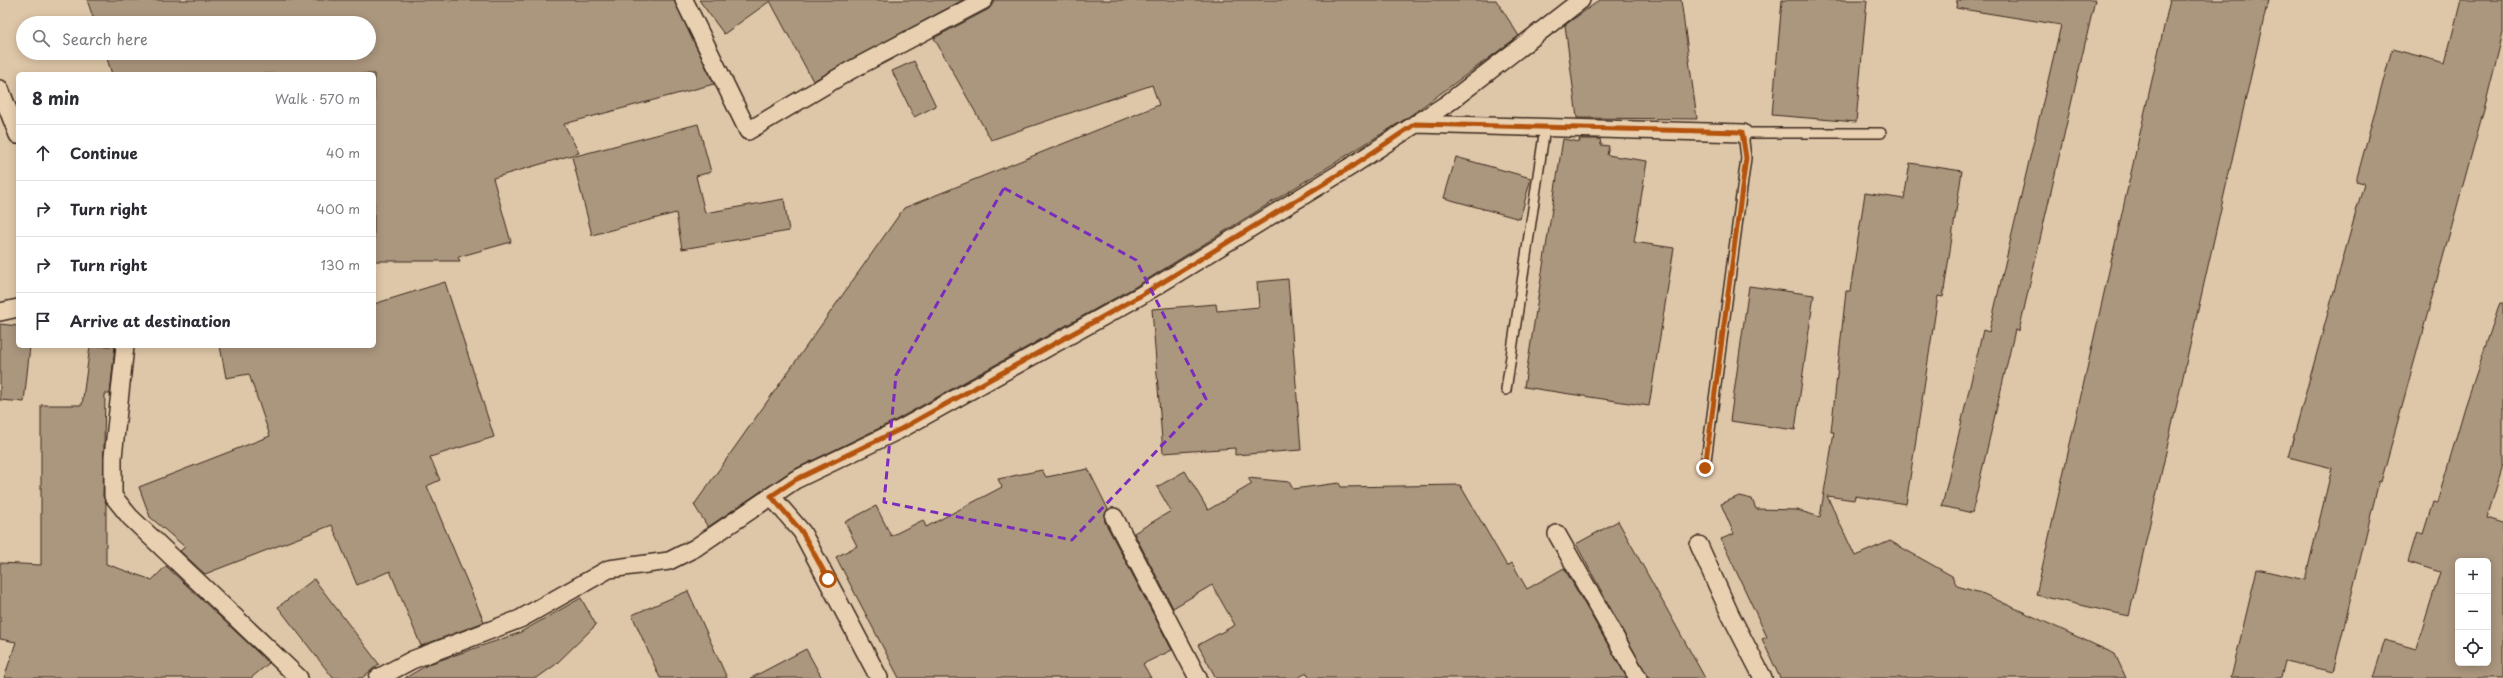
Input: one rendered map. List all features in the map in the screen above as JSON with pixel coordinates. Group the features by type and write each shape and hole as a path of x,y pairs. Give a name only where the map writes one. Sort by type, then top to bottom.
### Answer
{"street":[{"path":"684,0 748,131 851,70 984,0"},
{"path":"378,678 439,649 520,619 609,569 669,561 714,537 795,480 901,429 1140,296 1354,165 1448,103 1581,0"},
{"path":"0,89 16,130"},
{"path":"1415,124 1742,132"},
{"path":"0,312 16,308"},
{"path":"125,348 113,457 113,496 130,517 299,678"},
{"path":"771,496 802,532 879,678"},
{"path":"1114,517 1198,678"},
{"path":"1557,534 1638,678"},
{"path":"1700,545 1730,614 1763,678"}],"lane":[{"path":"1506,390 1545,128"},
{"path":"1705,468 1746,158 1742,132 1881,133"}],"highlighted area":[{"path":"1004,188 1136,260 1206,399 1072,540 884,502 896,375"}],"building":[{"path":"87,0 674,0 714,84 564,124 579,153 493,178 511,242 458,257 460,261 376,261 376,72 111,72 107,60 376,60 376,16 93,16"},
{"path":"699,0 963,0 813,81 770,1 724,34"},
{"path":"994,0 1496,0 1519,36 1407,118 1135,287 896,420 791,471 708,527 694,505 904,208 1159,105 1152,85 991,140 934,38 989,9"},
{"path":"1600,0 1681,0 1697,119 1577,118 1565,25"},
{"path":"1782,0 1867,0 1856,122 1772,115"},
{"path":"1957,0 2095,0 2019,331 2015,330 1972,513 1942,506 1983,330 1989,332 2061,25 1956,8"},
{"path":"2170,0 2268,0 2129,616 2036,595"},
{"path":"2461,0 2503,0 2503,33 2487,98 2381,482 2379,481 2333,672 2285,661 2281,678 2231,678 2257,569 2305,580 2332,468 2288,457 2364,183 2356,181 2392,49 2445,63"},
{"path":"914,61 936,106 914,117 892,71"},
{"path":"698,124 711,172 696,176 705,213 784,199 789,231 682,249 676,213 592,235 572,157"},
{"path":"1563,139 1580,142 1579,139 1600,139 1601,145 1609,146 1607,155 1647,161 1634,242 1674,248 1649,406 1524,387"},
{"path":"1456,157 1531,178 1520,219 1444,198"},
{"path":"1910,163 1962,171 1943,297 1938,296 1906,504 1855,496 1854,500 1827,496 1855,556 1890,541 1952,576 1957,586 1984,594 2115,654 2126,678 1780,678 1762,639 1767,637 1721,539 1734,534 1721,504 1739,496 1752,499 1756,509 1797,510 1820,517 1834,432 1831,432 1846,291 1850,291 1865,193 1904,199"},
{"path":"1288,279 1301,450 1235,455 1235,448 1163,453 1152,309 1216,304 1217,311 1259,307 1257,282"},
{"path":"445,282 494,437 430,457 440,480 427,486 484,622 421,646 390,571 357,585 332,525 205,574 180,551 185,547 150,517 139,487 270,436 249,374 226,378 220,348 376,348 376,303"},
{"path":"1749,286 1814,295 1795,430 1730,421"},
{"path":"2500,303 2503,303 2503,466 2487,518 2503,523 2503,678 2373,678 2385,640 2416,649 2440,572 2408,562 2417,532 2423,534 2433,502 2437,503 2465,407"},
{"path":"0,324 16,326 16,348 30,348 24,402 0,400"},
{"path":"90,348 115,348 110,394 105,394 103,496 106,503 106,564 152,580 166,566 269,663 251,678 4,678 16,642 0,639 0,563 41,565 41,405 82,405"},
{"path":"1088,469 1108,509 1104,516 1105,522 1172,650 1143,664 1151,678 899,678 836,557 857,546 845,522 876,506 891,536 923,520 926,527 1002,487 998,479 1042,470 1046,477"},
{"path":"1185,471 1208,510 1252,484 1248,478 1289,482 1293,489 1339,483 1341,487 1460,485 1507,566 1512,563 1527,589 1564,568 1627,678 1310,678 1307,673 1297,678 1216,678 1198,645 1235,625 1212,585 1173,608 1134,533 1171,511 1157,487"},
{"path":"1618,521 1705,678 1648,678 1576,544"},
{"path":"314,579 379,664 362,678 333,678 278,607"},
{"path":"688,591 727,678 660,678 632,615"},
{"path":"581,598 596,625 555,665 537,678 405,678 429,664 519,633"},
{"path":"806,649 822,678 751,678"}],"route":[{"path":"828,579 802,532 771,496 795,480 901,429 1140,296 1354,165 1415,124 1728,133 1742,132 1746,158 1705,468"}]}
